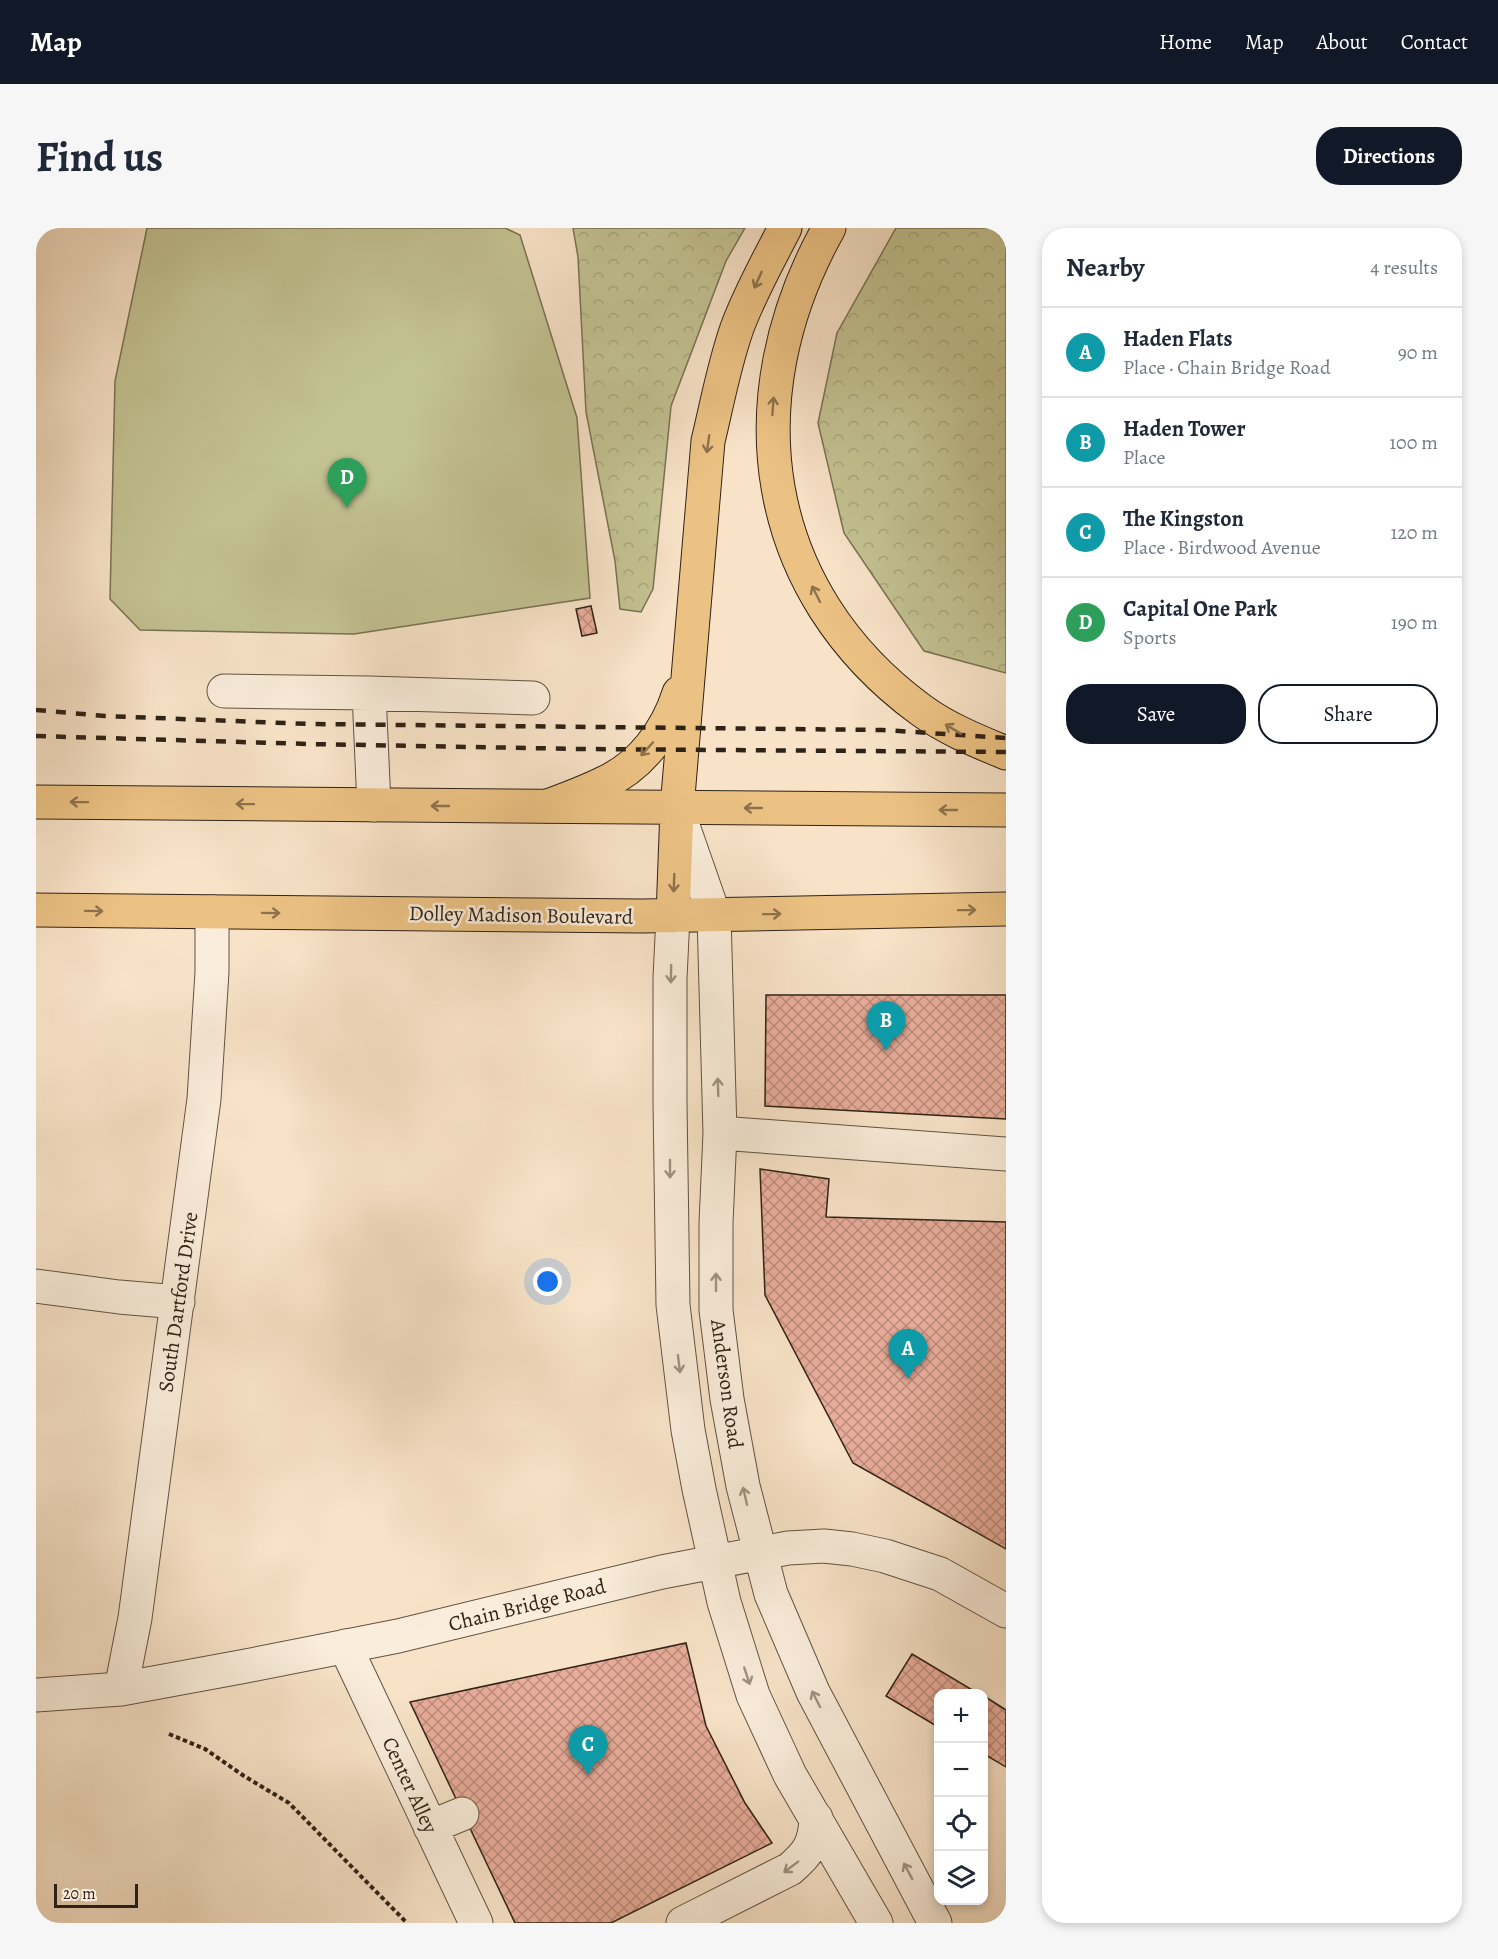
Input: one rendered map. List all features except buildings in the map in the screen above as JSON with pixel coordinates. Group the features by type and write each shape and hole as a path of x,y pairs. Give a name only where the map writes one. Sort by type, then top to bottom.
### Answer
{"main road":[{"path":"673,916 677,808 708,441 720,387 737,329 760,275 785,228"},
{"path":"829,228 797,296 777,365 772,406 774,459 788,527 800,561 822,605 852,646 879,675 923,711 963,735 1006,753"},
{"path":"548,806 606,783 628,768 649,749 667,724 690,660"},
{"path":"36,802 1006,810"},
{"name":"Dolley Madison Boulevard","path":"36,910 673,916 1006,909"}],"street":[{"path":"224,691 533,698"},
{"path":"369,693 374,805"},
{"name":"Anderson Road","path":"677,808 714,915 720,1133 716,1223 716,1310 727,1399 743,1486 774,1603 813,1692 935,1923"},
{"name":"South Dartford Drive","path":"121,1689 135,1618 204,1099 212,972 212,912"},
{"name":"Anderson Road","path":"673,916 670,978 673,1305 688,1430 724,1602 753,1695 776,1746 876,1923"},
{"path":"720,1133 1006,1154"},
{"path":"36,1286 178,1302"},
{"name":"Chain Bridge Road","path":"36,1695 121,1689 398,1636 715,1561 759,1552 812,1546 852,1549 885,1556 940,1574 1002,1601"},
{"name":"Center Alley","path":"345,1646 476,1923"},
{"path":"430,1827 462,1814"},
{"path":"683,1923 790,1869 813,1844 816,1818"}],"path":[{"path":"169,1734 205,1749 289,1803 407,1923"}],"green space":[{"path":"147,228 505,228 520,235 577,418 590,598 354,634 140,630 110,599 115,381"},
{"path":"573,228 745,228 726,261 671,406 653,589 641,612 620,609 615,561 586,412 578,257"},
{"path":"896,228 1006,228 1006,673 924,651 844,533 818,423 837,333"}],"railway":[{"path":"36,710 105,716 310,724 883,730 1006,738"},
{"path":"36,736 581,749 1006,752"}],"place":[{"name":"Capital One Park","path":"347,508"},
{"name":"Haden Tower","path":"886,1051"},
{"name":"Haden Flats","path":"908,1379"},
{"name":"The Kingston","path":"588,1775"}]}
